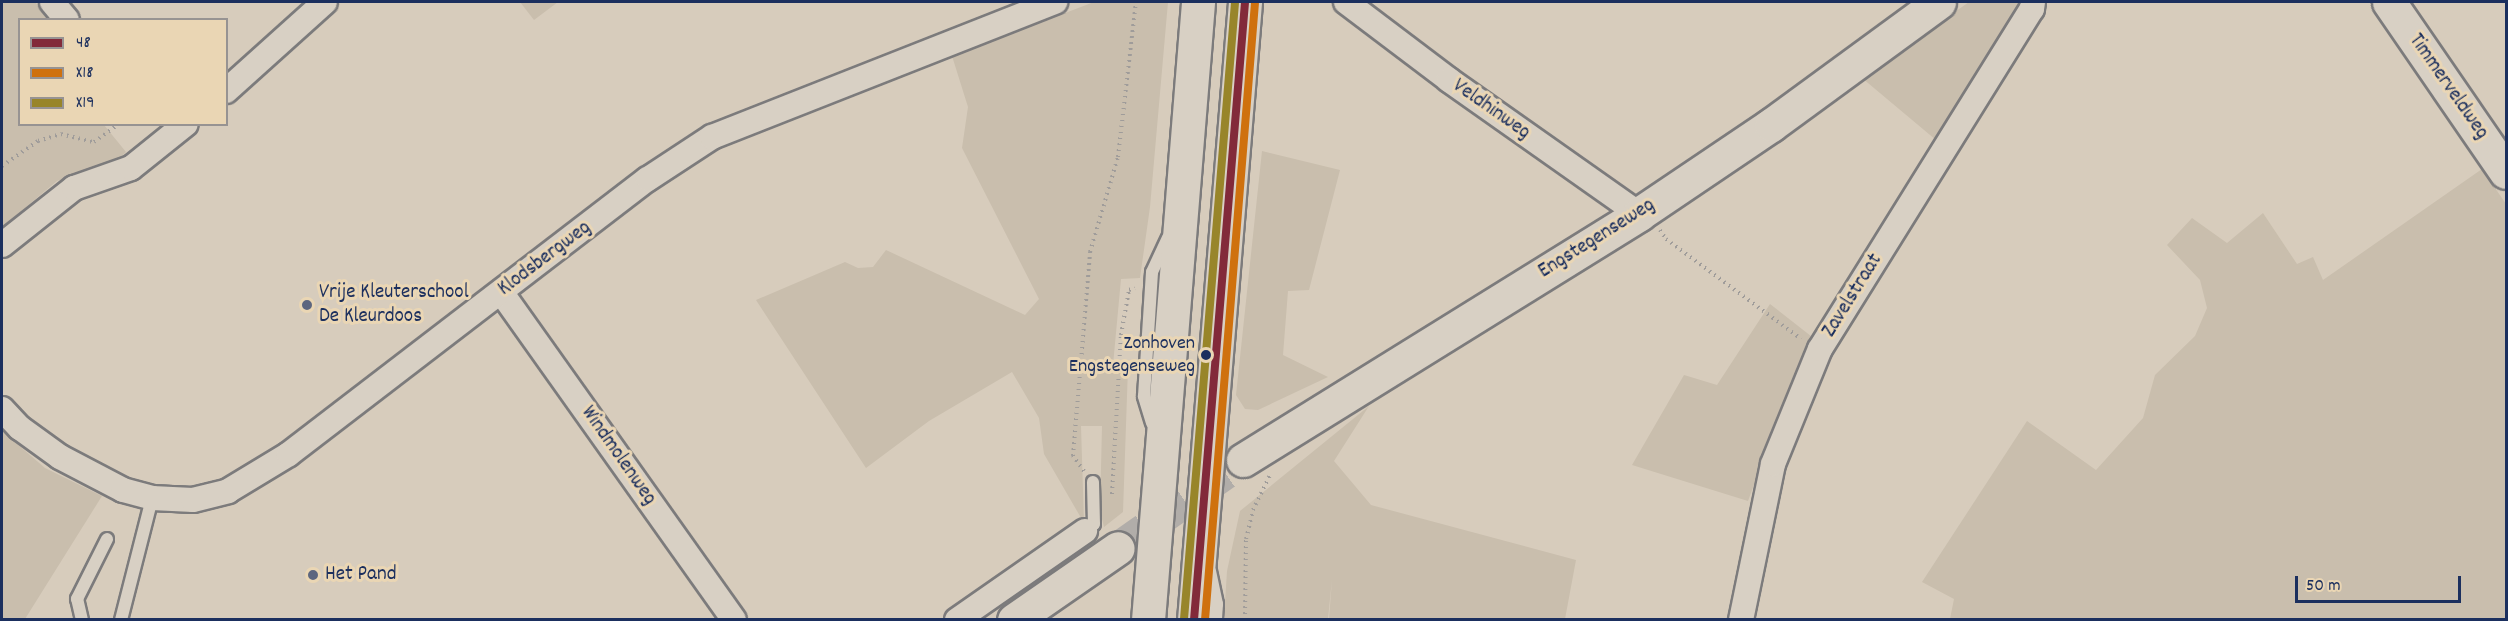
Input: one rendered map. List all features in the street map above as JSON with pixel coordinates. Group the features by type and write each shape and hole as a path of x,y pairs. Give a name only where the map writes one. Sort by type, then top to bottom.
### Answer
{"main road":[{"path":"1148,620 1198,2"},
{"path":"1194,620 1245,2"},
{"name":"Engstegenseweg","path":"1243,460 1639,214 1771,124 1939,2"},
{"name":"Timmerveldweg","path":"2389,2 2506,171"},
{"path":"1014,620 1118,548"}],"street":[{"path":"52,2 65,18"},
{"path":"228,89 325,2"},
{"name":"Klodsbergweg","path":"2,409 20,428 60,457 123,490 152,498 193,500 228,491 289,454 648,179 712,137 1055,2"},
{"name":"Veldhinweg","path":"1346,2 1449,80 1639,214"},
{"name":"Zavelstraat","path":"1741,620 1773,464 1820,350 2032,9 2033,2"},
{"path":"2,245 74,188 115,176 169,129"},
{"name":"Windmolenweg","path":"501,292 734,620"},
{"path":"957,620 1090,527"}],"lane":[{"path":"1090,527 1093,482"},
{"path":"121,620 152,498"},
{"path":"1201,530 1217,604 1216,620"},
{"path":"82,620 77,599 107,539"}],"path":[{"path":"1093,482 1073,456 1090,252 1118,158 1136,2"},
{"path":"2,166 44,139 61,135 94,142 117,126"},
{"path":"1639,214 1654,222 1666,239 1732,290 1820,350"},
{"path":"1090,527 1112,500 1121,335 1129,290 1139,287"},
{"path":"1245,620 1246,539 1252,510 1269,476 1277,471"}],"shaded area":[{"path":"5,2 35,2 49,18 18,18 18,126 105,126 126,152 117,161 57,181 2,227 2,4"},
{"path":"520,2 558,2 534,20"},
{"path":"1094,2 1168,2 1150,207 1140,278 1121,279 1113,365 1128,367 1123,512 1104,527 1100,511 1102,426 1081,426 1084,523 1044,454 1039,418 1012,372 929,421 866,468 756,300 845,262 858,268 873,267 886,250 1025,315 1039,299 962,148 968,107 952,56"},
{"path":"1969,2 2024,2 1936,140 1862,78"},
{"path":"1262,151 1340,170 1309,290 1288,291 1283,355 1328,377 1258,410 1245,409 1236,395"},
{"path":"2482,169 2506,204 2506,619 1950,619 1954,599 1922,582 2027,421 2096,470 2143,418 2155,375 2195,336 2207,308 2200,280 2167,245 2192,218 2227,243 2263,213 2297,264 2313,257 2323,280"},
{"path":"1770,304 1816,340 1782,408 1748,501 1632,465 1684,375 1717,385"},
{"path":"1369,406 1334,461 1371,505 1576,560 1565,619 1329,619 1332,579 1328,619 1224,619 1227,571 1240,511"},
{"path":"2,431 45,468 102,496 25,619 2,619"}],"tunnel":[{"path":"1118,548 1243,460"}],"transit line":[{"name":"X19","path":"1184,619 1235,2"},
{"name":"48","path":"1194,620 1245,2"},
{"name":"X18","path":"1205,620 1255,3"}],"place":[{"name":"Vrije Kleuterschool De Kleurdoos","path":"307,305"},
{"name":"Zonhoven Engstegenseweg","path":"1206,355"},
{"name":"Het Pand","path":"313,575"}]}
